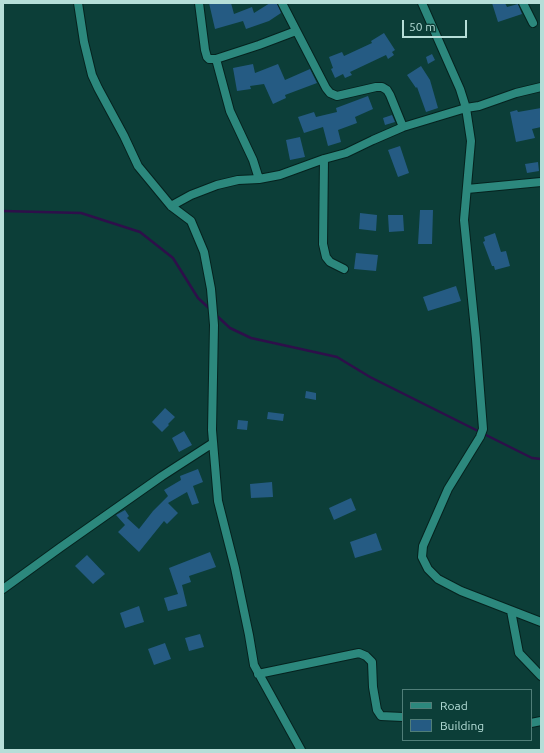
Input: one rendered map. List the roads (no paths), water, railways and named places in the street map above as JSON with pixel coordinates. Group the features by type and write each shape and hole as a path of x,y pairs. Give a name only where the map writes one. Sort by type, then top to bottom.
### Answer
{"street":[{"path":"78,3 84,42 92,74 98,88 124,136 138,166 172,206 191,221 204,252 211,289 214,325 212,430 218,501 236,568 254,665 301,750"},
{"path":"199,3 207,57 216,58 259,45 296,31"},
{"path":"282,3 330,93 337,96 382,87 387,90 390,95 403,127"},
{"path":"422,3 451,67 466,108 471,141 464,220 483,429 480,437 448,489 423,546 422,557 428,569 438,579 461,591 541,622"},
{"path":"523,3 533,23"},
{"path":"216,58 230,111 253,160 259,179"},
{"path":"172,206 191,195 217,185 238,180 259,179 280,175 324,159 346,153 403,127 466,108 480,106 541,86"},
{"path":"324,159 323,244 326,257 330,262 344,269"},
{"path":"467,189 541,182"},
{"path":"3,589 150,485 213,443"},
{"path":"511,611 519,653 541,676"},
{"path":"258,674 360,653 372,662 377,710 381,716 402,717"}],"waterway":[{"path":"3,211 81,213 140,232 173,258 198,298 211,310"},
{"path":"216,315 230,328 251,338 337,357 370,377 532,458 541,459"}]}
